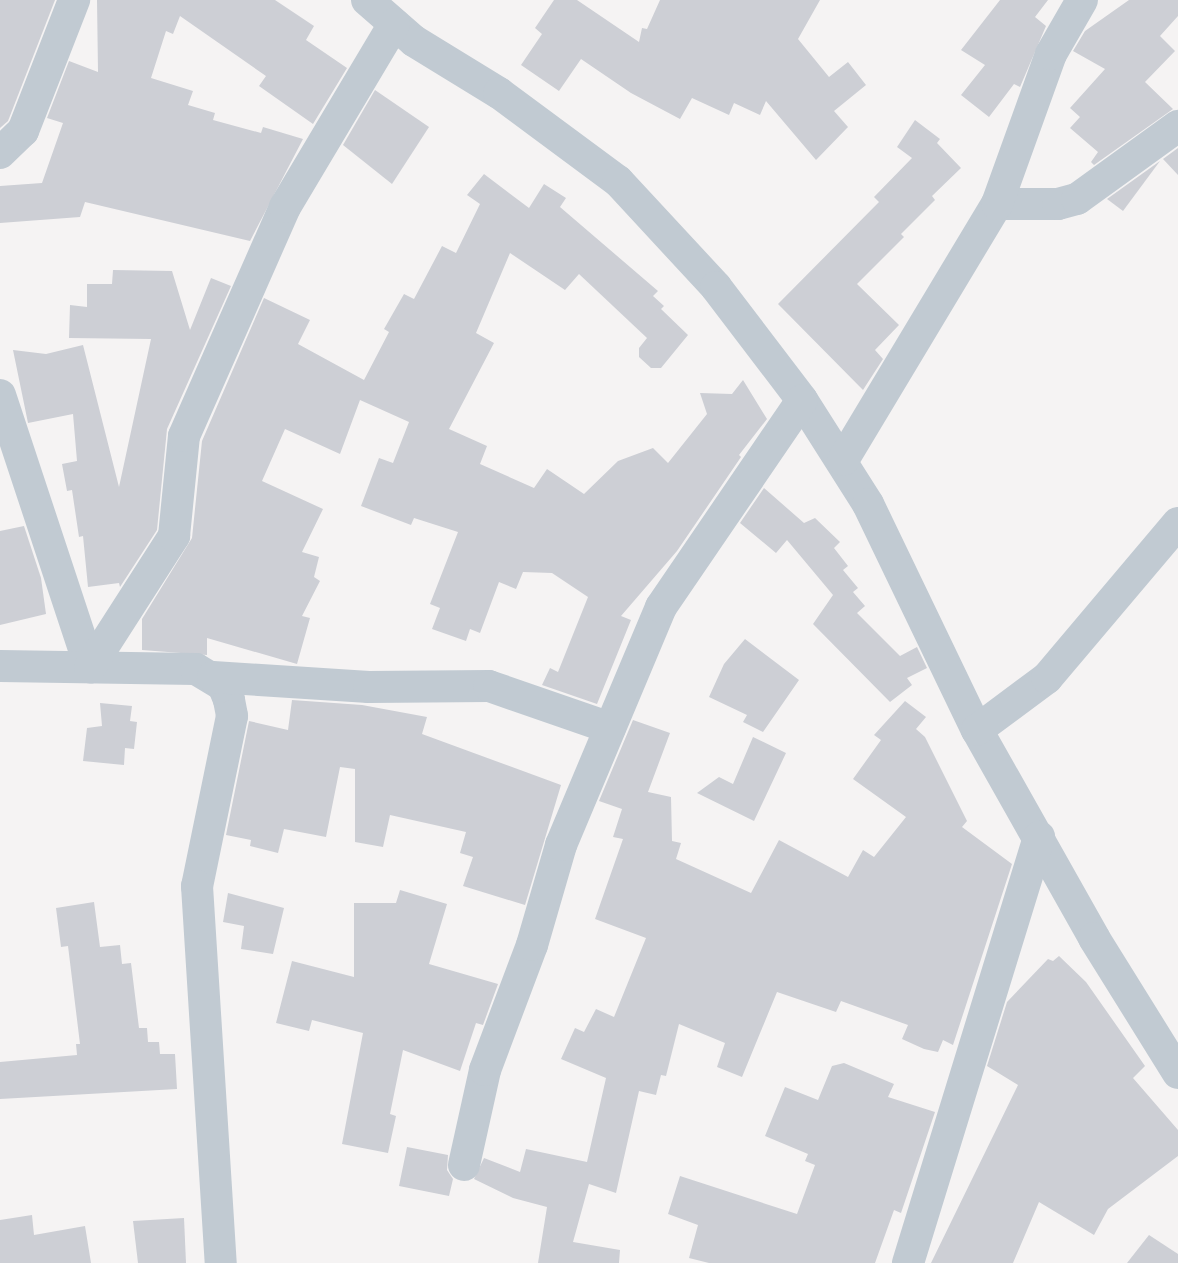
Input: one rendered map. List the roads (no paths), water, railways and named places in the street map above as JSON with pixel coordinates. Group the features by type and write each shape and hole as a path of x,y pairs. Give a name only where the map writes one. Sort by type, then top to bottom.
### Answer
{"street":[{"path":"0,153 22,131 74,0"},
{"path":"367,0 414,41 500,93 618,181 716,287 802,400 843,460 868,504 978,730 1094,938 1178,1074"},
{"path":"843,460 998,204 1051,54 1082,0"},
{"path":"90,667 174,536 184,436 285,207 394,24"},
{"path":"998,204 1058,204 1077,199 1178,126"},
{"path":"0,395 90,667"},
{"path":"464,1165 485,1070 532,945 561,845 661,607 802,400"},
{"path":"978,730 1047,678 1178,523"},
{"path":"0,666 196,669 223,685 232,716 198,886 221,1263"},
{"path":"213,677 369,687 489,686 610,728"},
{"path":"908,1263 1039,837"}]}
